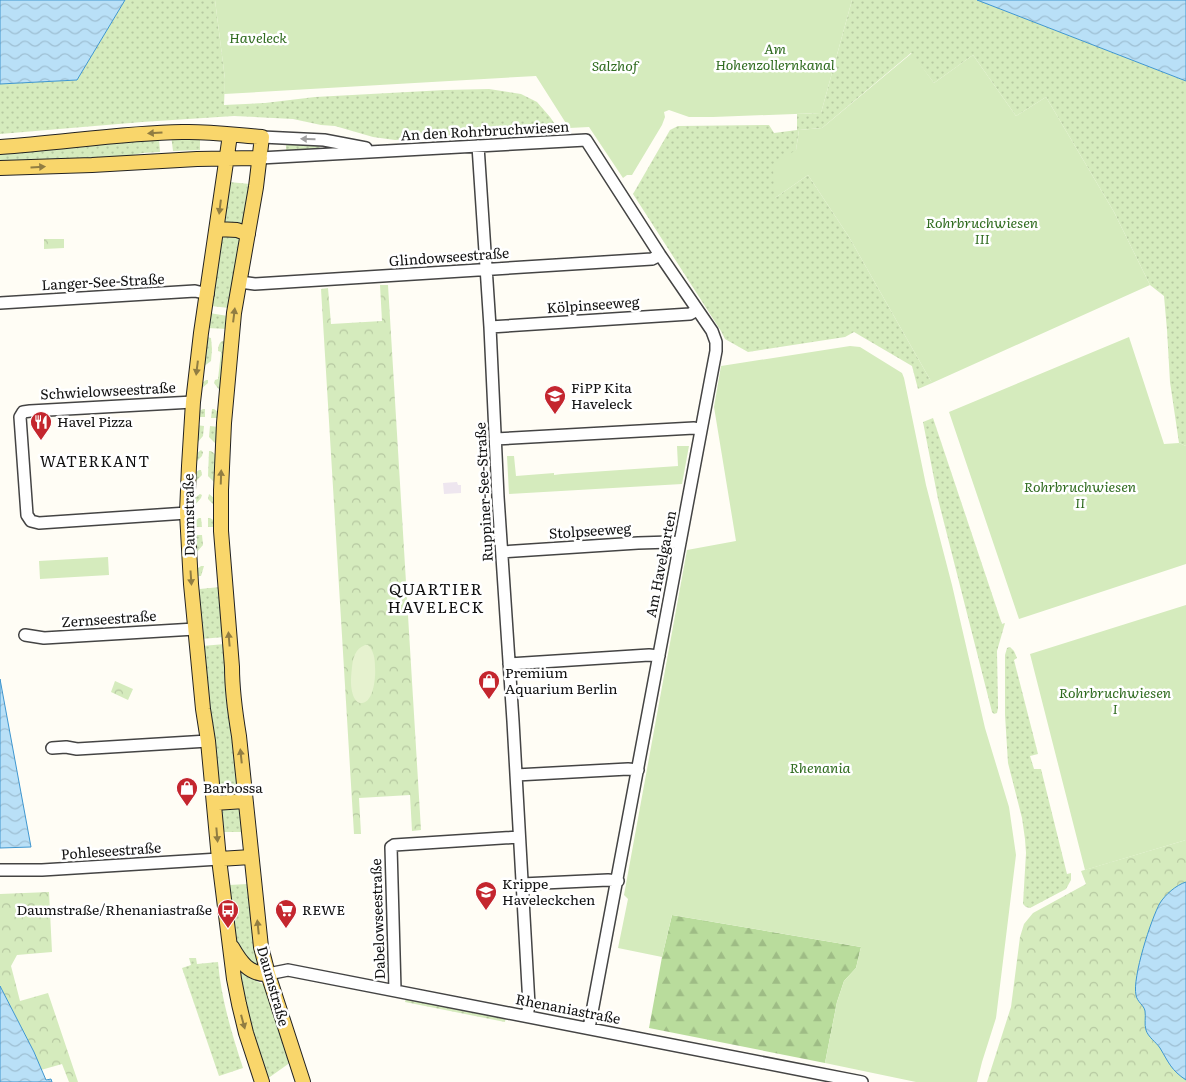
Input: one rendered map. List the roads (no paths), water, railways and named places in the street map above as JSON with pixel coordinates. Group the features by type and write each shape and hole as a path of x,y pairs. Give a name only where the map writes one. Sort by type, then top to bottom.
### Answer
{"main road":[{"path":"0,147 184,131 262,137"},
{"name":"Daumstraße","path":"230,135 201,333 193,402 188,513 195,629 219,859 234,979 238,1004 262,1082"},
{"name":"Daumstraße","path":"262,137 234,313 224,423 221,511 232,687 239,736 261,947 303,1082"},
{"path":"0,168 260,158"},
{"path":"217,228 237,230 248,234"},
{"path":"214,803 245,802"},
{"path":"219,859 251,857"},
{"path":"230,944 247,967 260,975 268,974"}],"street":[{"name":"An den Rohrbruchwiesen","path":"262,137 324,140 386,152"},
{"name":"An den Rohrbruchwiesen","path":"260,158 586,140"},
{"name":"Am Havelgarten","path":"586,140 660,255 712,331 716,342 716,352 702,430 589,1028"},
{"name":"Ruppiner-See-Straße","path":"478,146 529,1005 527,1016"},
{"name":"Glindowseestraße","path":"240,282 255,284 652,260 660,255"},
{"name":"Langer-See-Straße","path":"0,303 195,292 208,294"},
{"name":"Kölpinseeweg","path":"490,327 690,314 697,310"},
{"name":"Schwielowseestraße","path":"188,513 39,523 31,521 27,515 20,417 23,412 30,411 193,402"},
{"path":"496,439 694,428 702,430"},
{"name":"Stolpseeweg","path":"502,552 638,543 680,543"},
{"name":"Zernseestraße","path":"25,635 44,638 195,629"},
{"path":"508,664 649,655 659,656"},
{"path":"52,748 66,747 77,749 208,741"},
{"path":"516,775 638,770"},
{"name":"Dabelowseestraße","path":"395,990 391,847 394,845 519,837"},
{"name":"Pohleseestraße","path":"2,870 42,870 219,859"},
{"path":"522,884 618,881"},
{"name":"Rhenaniastraße","path":"268,974 288,970 862,1082"}],"water":[{"path":"0,0 125,0 77,80 0,84"},
{"path":"977,0 1186,0 1186,81"},
{"path":"0,679 31,847 0,848"},
{"path":"1186,882 1186,1080 1168,1062 1160,1048 1147,1033 1145,1011 1137,997 1136,987 1143,949 1160,903 1178,885"},
{"path":"0,986 34,1052 46,1080 51,1079 52,1082 0,1082"}],"place":[{"name":"FiPP Kita Haveleck","path":"555,415"},
{"name":"Havel Pizza","path":"41,441"},
{"name":"Premium Aquarium Berlin","path":"489,700"},
{"name":"Barbossa","path":"187,807"},
{"name":"Krippe Haveleckchen","path":"486,911"},
{"name":"Daumstraße/Rhenaniastraße","path":"228,929"},
{"name":"REWE","path":"286,929"}],"district":[{"name":"WATERKANT","path":"95,462"},
{"name":"QUARTIER HAVELECK","path":"436,598"}],"park label":[{"name":"Haveleck","path":"258,38"},
{"name":"Am Hohenzollernkanal","path":"775,58"},
{"name":"Salzhof","path":"615,66"},
{"name":"Rohrbruchwiesen III","path":"982,232"},
{"name":"Rohrbruchwiesen II","path":"1080,496"},
{"name":"Rohrbruchwiesen I","path":"1115,702"},
{"name":"Rhenania","path":"820,768"}]}
